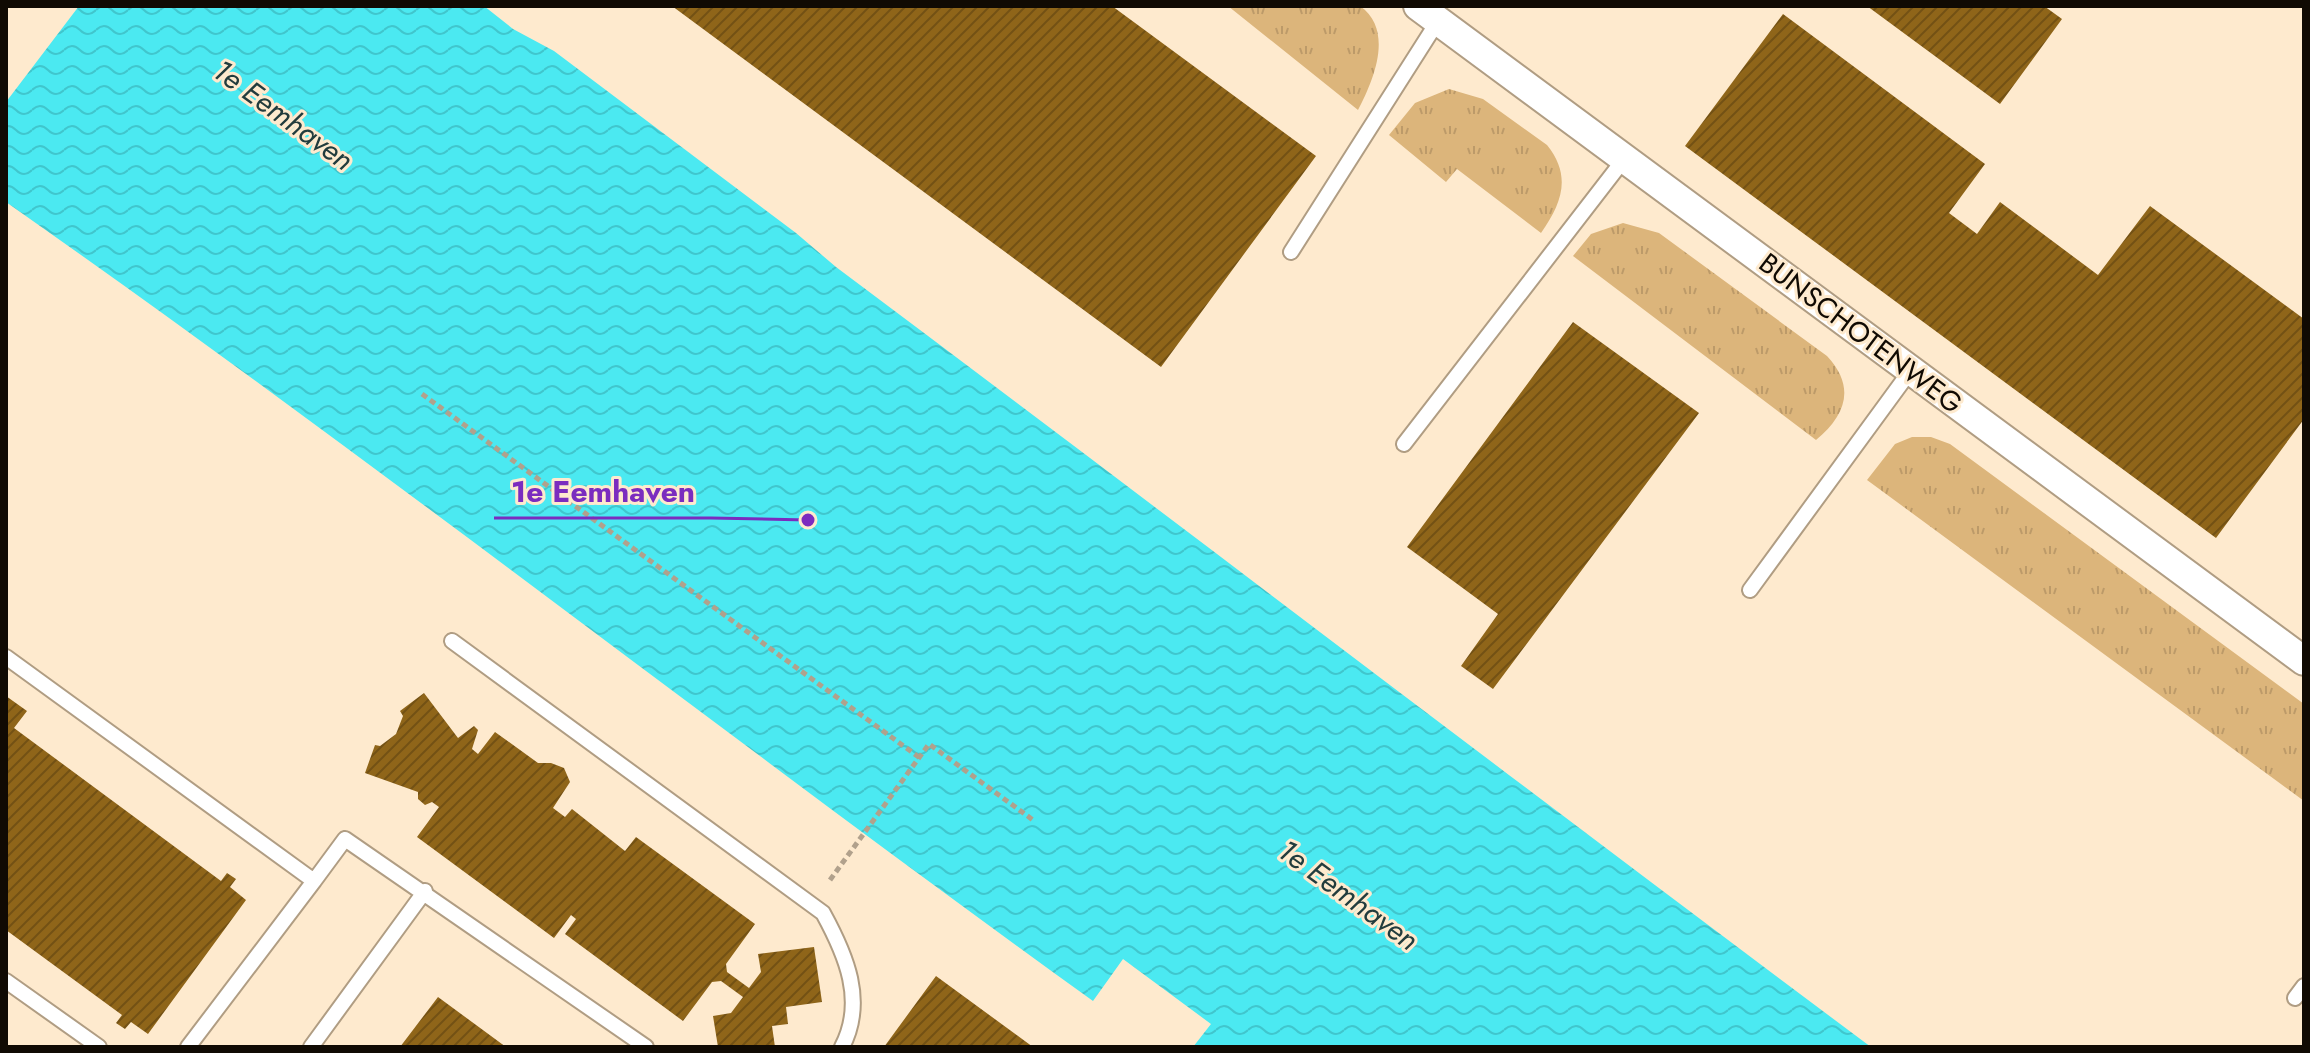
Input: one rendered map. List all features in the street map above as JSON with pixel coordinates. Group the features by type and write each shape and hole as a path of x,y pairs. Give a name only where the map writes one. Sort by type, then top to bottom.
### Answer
{"street":[{"name":"BUNSCHOTENWEG","path":"1428,13 2304,661"}],"lane":[{"path":"1291,252 1428,13"},
{"path":"1404,444 1625,158"},
{"path":"1750,590 1911,370"},
{"path":"452,641 823,913 846,954 854,1001 851,1029 842,1047"},
{"path":"6,657 314,881"},
{"path":"188,1047 345,839 425,891 646,1047"},
{"path":"311,1047 425,891"},
{"path":"6,981 99,1047"}],"path":[{"path":"422,394 920,758"},
{"path":"830,880 929,744 1033,820"}],"green space":[{"path":"1228,6 1360,6 1371,16 1379,42 1370,85 1358,110"},
{"path":"1449,89 1483,99 1547,145 1555,156 1562,179 1559,200 1541,233 1457,169 1446,182 1389,135 1415,103"},
{"path":"1623,223 1659,233 1827,356 1842,379 1844,400 1834,421 1816,440 1573,256 1591,234"},
{"path":"1912,437 1931,437 1950,444 2304,704 2304,801 1867,480 1895,444"}],"water":[{"name":"1e Eemhaven","path":"79,6 484,6 513,29 554,51 1871,1047 1193,1047 1211,1024 1123,959 1093,1001 280,399 6,202 6,102"}],"building":[{"path":"672,6 1112,6 1316,156 1161,367"},
{"path":"1867,6 2044,6 2062,19 2000,104"},
{"path":"1783,14 1985,164 1949,213 1977,234 2000,202 2098,275 2150,206 2304,319 2304,419 2216,538 1685,146"},
{"path":"1573,322 1699,413 1493,689 1461,666 1498,614 1407,547"},
{"path":"424,693 458,738 474,726 478,730 472,749 478,754 495,732 538,763 551,763 564,768 570,782 553,808 565,817 572,809 625,851 636,837 755,924 726,964 727,972 749,988 761,972 758,954 814,947 822,1002 786,1007 788,1024 772,1026 775,1047 718,1047 713,1016 731,1013 743,997 721,981 712,982 683,1021 565,934 576,919 571,915 554,938 417,837 439,807 432,802 425,805 418,799 418,792 365,773 375,745 380,746 396,734 403,716 400,711"},
{"path":"6,696 27,711 14,728 221,881 227,873 236,879 230,887 246,900 148,1034 131,1022 125,1029 116,1023 122,1015 6,930"},
{"path":"936,976 1033,1047 884,1047"},
{"path":"438,997 506,1047 400,1047"}],"place":[{"name":"1e Eemhaven","path":"808,520"}]}
